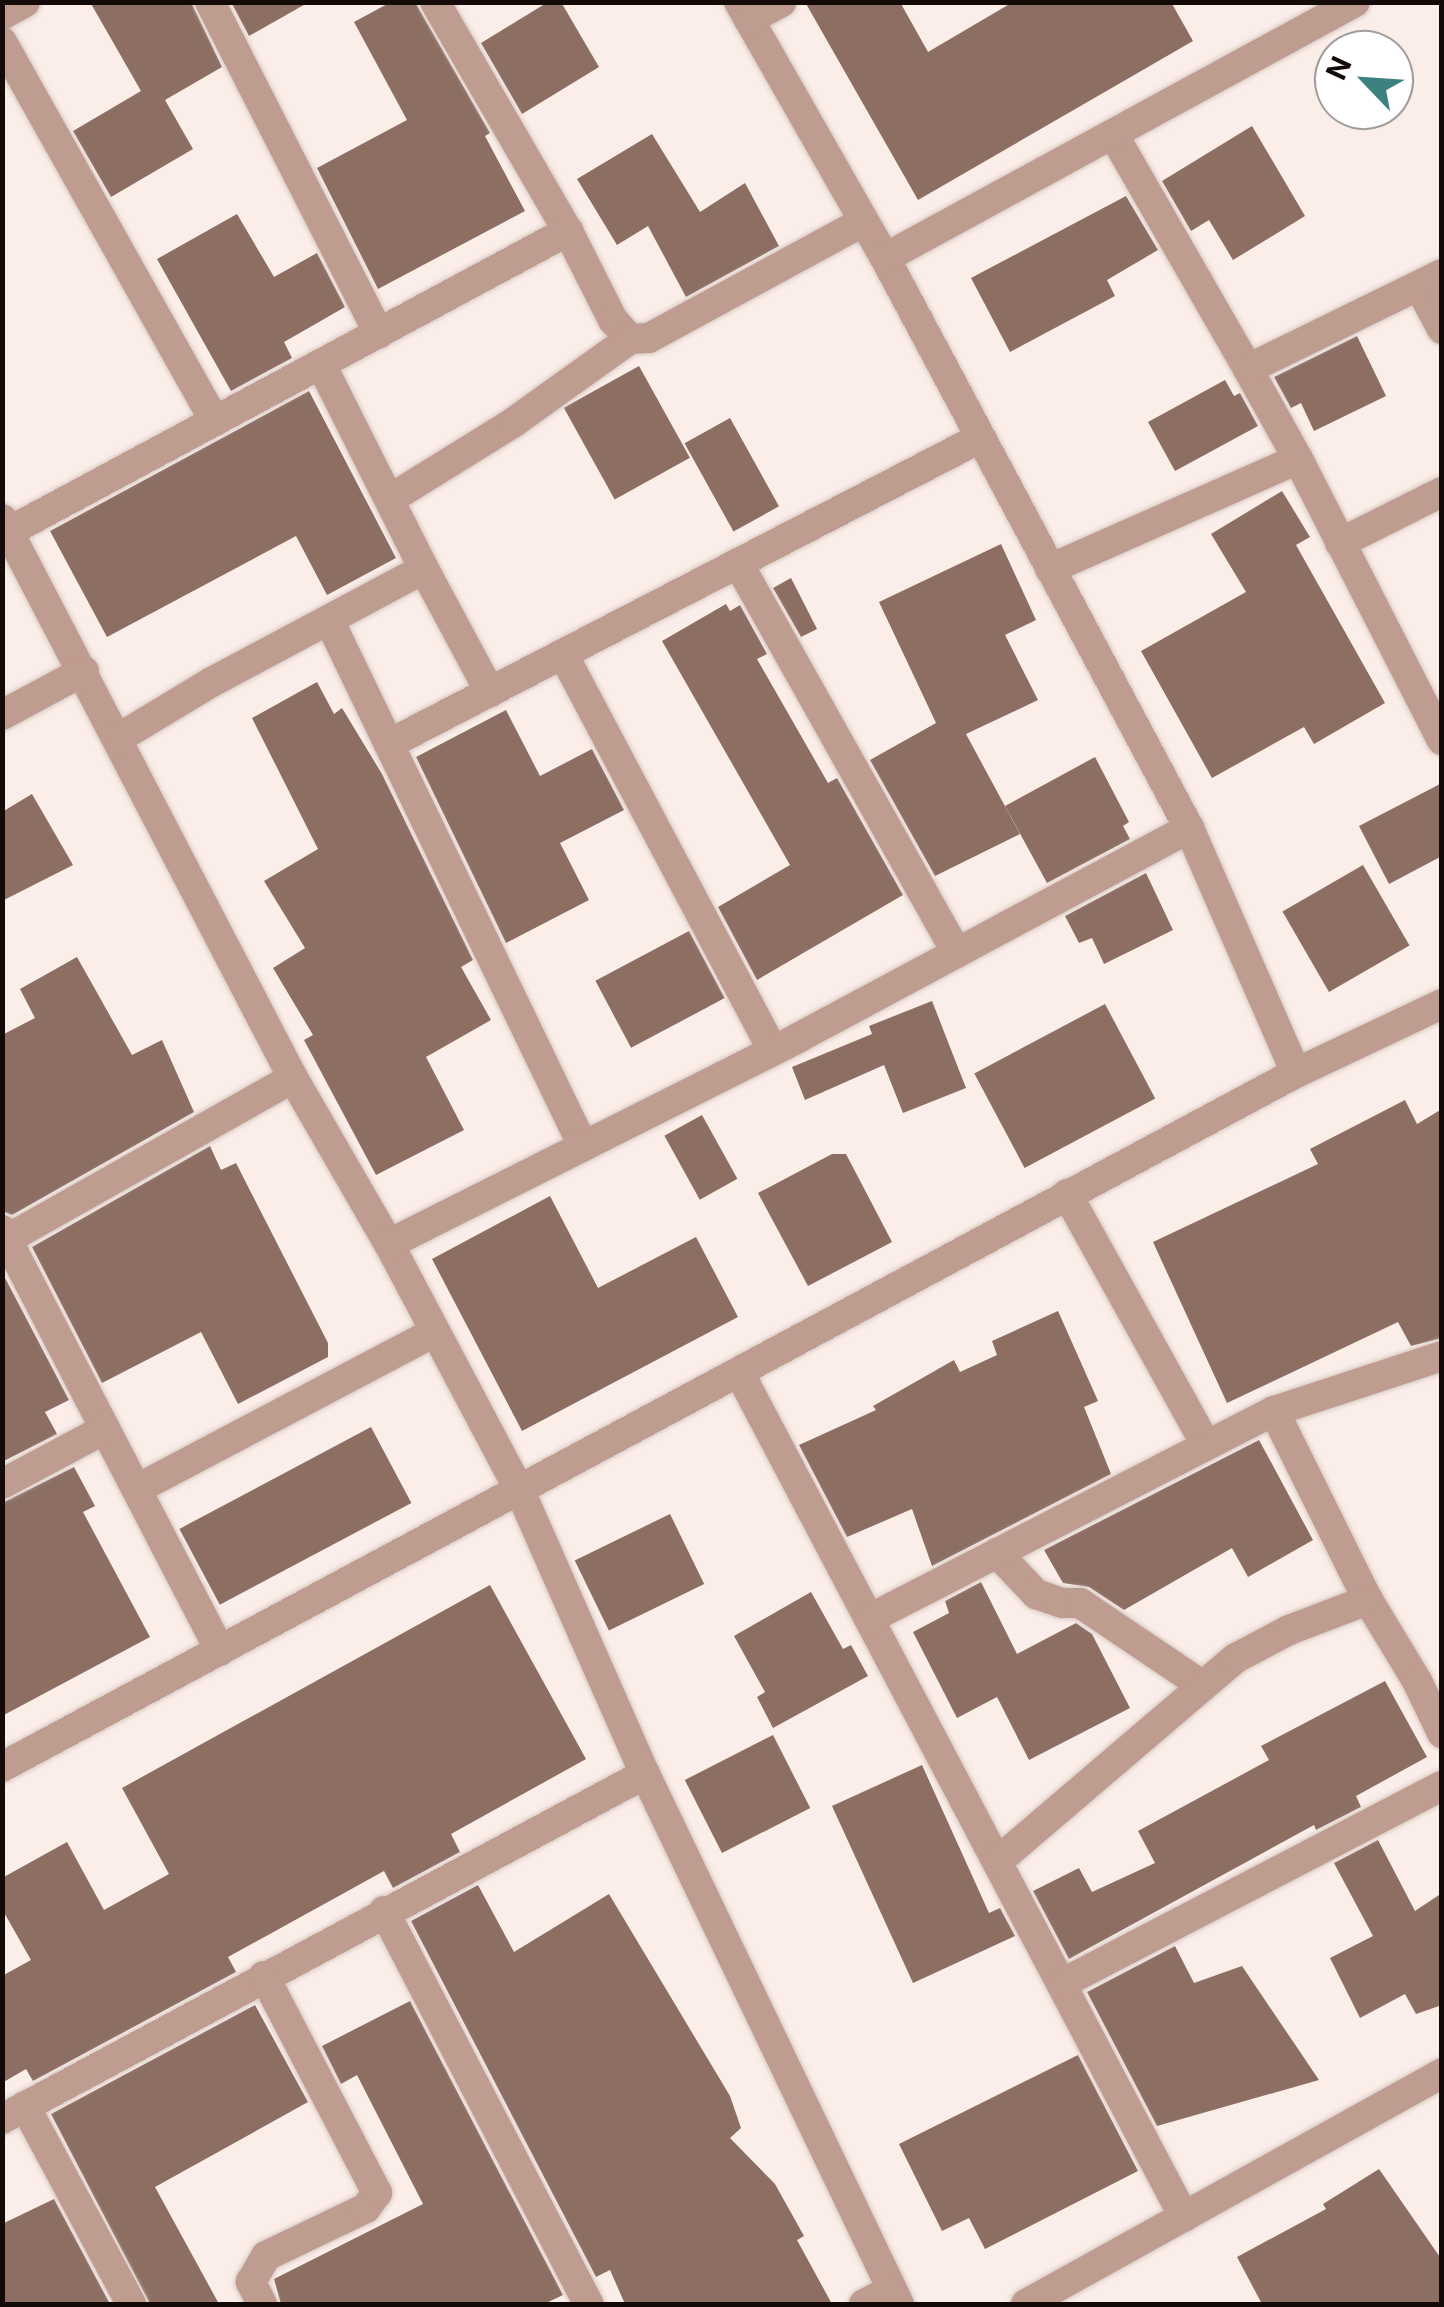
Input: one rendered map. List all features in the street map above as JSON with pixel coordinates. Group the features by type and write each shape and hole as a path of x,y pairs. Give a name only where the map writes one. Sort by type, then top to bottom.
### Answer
{"street":[{"path":"2,15 25,2"},
{"path":"210,2 379,333"},
{"path":"435,2 568,231 613,320 630,339"},
{"path":"781,2 744,11 884,258 1189,828 1296,1073"},
{"path":"884,258 1355,2"},
{"path":"2,42 216,421"},
{"path":"1113,134 1435,708 1442,740"},
{"path":"390,499 514,422 630,339 650,338 863,222"},
{"path":"568,231 216,421 6,525 293,1078 389,1244 520,1491 645,1774 895,2297 864,2304"},
{"path":"1248,370 1430,280 1442,329"},
{"path":"321,364 490,692"},
{"path":"389,744 980,438"},
{"path":"1050,569 1298,459"},
{"path":"1340,543 1442,492"},
{"path":"738,563 956,953"},
{"path":"118,738 212,682 424,569"},
{"path":"330,622 583,1146"},
{"path":"563,654 774,1050"},
{"path":"2,715 84,671"},
{"path":"389,1244 774,1050 1189,828"},
{"path":"2,1767 1067,1194 1296,1073 1442,1004"},
{"path":"220,1651 4,1237 293,1078"},
{"path":"1067,1194 1206,1445"},
{"path":"137,1489 435,1332"},
{"path":"869,1619 1274,1412 1442,1356"},
{"path":"739,1372 1184,2217"},
{"path":"1274,1412 1368,1600 1429,1674 1442,1733"},
{"path":"2,1484 105,1429"},
{"path":"997,1553 1036,1594 1062,1603 1080,1603 1203,1686"},
{"path":"998,1861 1236,1658 1276,1637 1368,1600"},
{"path":"131,2304 14,2112 645,1774"},
{"path":"1063,1983 1442,1786"},
{"path":"384,1911 589,2304"},
{"path":"262,2304 252,2282 266,2256 366,2208 377,2194 264,1976"},
{"path":"1026,2304 1442,2074"}],"building":[{"path":"90,2 191,2 222,67 165,100 193,149 111,197 73,131 141,91"},
{"path":"231,2 309,2 249,36"},
{"path":"391,2 415,2 490,133 485,136 525,211 378,289 317,168 407,120 354,22"},
{"path":"548,2 561,2 599,67 522,114 481,43"},
{"path":"805,2 900,2 928,52 1013,2 1171,2 1193,41 918,200"},
{"path":"1252,126 1305,216 1233,260 1209,220 1191,231 1162,181"},
{"path":"652,134 700,212 745,183 779,246 686,297 648,226 617,245 577,179"},
{"path":"1126,196 1158,250 1107,280 1115,296 1010,352 971,278"},
{"path":"237,214 274,277 317,253 345,307 284,342 292,358 231,391 157,259"},
{"path":"1357,336 1386,396 1314,431 1301,403 1291,408 1274,377"},
{"path":"639,366 690,458 615,500 564,408"},
{"path":"1225,380 1234,396 1240,393 1258,426 1175,471 1148,422"},
{"path":"309,391 396,558 327,595 296,536 107,637 50,531"},
{"path":"730,418 779,506 733,532 685,443"},
{"path":"1282,491 1310,537 1296,545 1385,703 1314,744 1304,727 1212,778 1141,651 1246,592 1211,534"},
{"path":"1001,544 1036,620 1005,635 1038,700 966,734 1020,834 935,876 870,760 936,723 879,602"},
{"path":"791,578 817,629 801,637 773,588"},
{"path":"726,604 730,611 740,605 767,654 757,659 828,783 837,778 903,895 757,980 718,907 790,865 662,641"},
{"path":"317,682 334,714 342,708 382,774 473,960 461,967 491,1020 426,1057 464,1130 376,1175 304,1040 313,1035 273,968 305,948 264,881 318,849 252,718"},
{"path":"506,710 540,776 592,749 624,810 560,843 589,900 506,943 416,757"},
{"path":"1095,757 1129,822 1123,826 1130,839 1047,883 1005,806"},
{"path":"1442,783 1442,856 1389,884 1359,826"},
{"path":"32,794 73,865 2,901 2,812"},
{"path":"1363,865 1410,946 1329,992 1282,911"},
{"path":"1146,873 1173,930 1104,964 1092,938 1079,943 1065,916"},
{"path":"689,931 725,998 631,1048 595,981"},
{"path":"77,957 132,1055 162,1040 194,1112 12,1215 2,1211 2,1035 35,1018 20,989"},
{"path":"932,1001 966,1088 903,1113 884,1065 805,1100 792,1067 872,1034 869,1026"},
{"path":"1105,1004 1155,1098 1025,1168 974,1073"},
{"path":"1405,1100 1417,1124 1442,1109 1442,1338 1411,1346 1398,1322 1227,1403 1153,1242 1318,1164 1310,1149"},
{"path":"702,1115 737,1179 700,1200 664,1136"},
{"path":"210,1146 221,1170 236,1163 328,1343 328,1357 238,1404 201,1332 102,1383 32,1247"},
{"path":"832,1154 846,1154 892,1242 808,1286 758,1193"},
{"path":"550,1196 598,1288 696,1237 738,1317 522,1431 432,1259"},
{"path":"2,1272 69,1400 45,1412 57,1434 2,1462"},
{"path":"1058,1311 1098,1401 1084,1407 1111,1474 932,1566 912,1509 847,1537 799,1445 876,1410 873,1406 954,1360 960,1372 997,1355 992,1341"},
{"path":"371,1427 411,1503 220,1605 179,1529"},
{"path":"1259,1440 1313,1540 1248,1577 1232,1548 1124,1610 1089,1587 1063,1583 1044,1550"},
{"path":"74,1467 95,1506 83,1512 150,1637 2,1716 2,1503"},
{"path":"670,1514 704,1584 609,1631 575,1560"},
{"path":"981,1582 1017,1654 1076,1623 1092,1634 1130,1708 1029,1760 997,1697 957,1718 913,1632 949,1613 945,1601"},
{"path":"490,1585 586,1759 451,1834 460,1852 393,1888 384,1871 228,1957 236,1972 33,2081 26,2069 2,2083 2,1976 31,1960 2,1909 2,1878 67,1842 104,1910 169,1874 122,1788"},
{"path":"811,1592 843,1649 851,1645 868,1676 773,1728 757,1697 765,1692 734,1636"},
{"path":"1385,1681 1427,1757 1356,1796 1361,1807 1316,1830 1314,1825 1069,1959 1033,1891 1079,1868 1092,1892 1155,1863 1138,1831 1269,1760 1261,1746"},
{"path":"773,1735 810,1808 722,1853 685,1780"},
{"path":"922,1765 989,1913 1000,1908 1015,1936 913,1983 832,1806"},
{"path":"1378,1840 1415,1911 1442,1893 1442,2005 1416,2014 1405,1994 1360,2018 1330,1958 1373,1936 1334,1863"},
{"path":"478,1885 514,1952 609,1894 730,2096 741,2128 730,2138 775,2184 804,2236 797,2240 832,2304 625,2304 610,2270 596,2277 411,1921"},
{"path":"1175,1946 1194,1983 1242,1966 1319,2080 1157,2126 1087,1992"},
{"path":"410,2001 563,2295 544,2304 281,2304 274,2279 423,2204 357,2075 341,2084 322,2046"},
{"path":"255,2005 308,2102 155,2187 219,2304 150,2304 51,2114"},
{"path":"1078,2055 1138,2171 985,2249 969,2218 942,2231 899,2144"},
{"path":"1379,2169 1442,2260 1442,2304 1262,2304 1237,2257 1326,2209 1323,2204"},
{"path":"54,2199 110,2304 2,2304 2,2224"}]}
